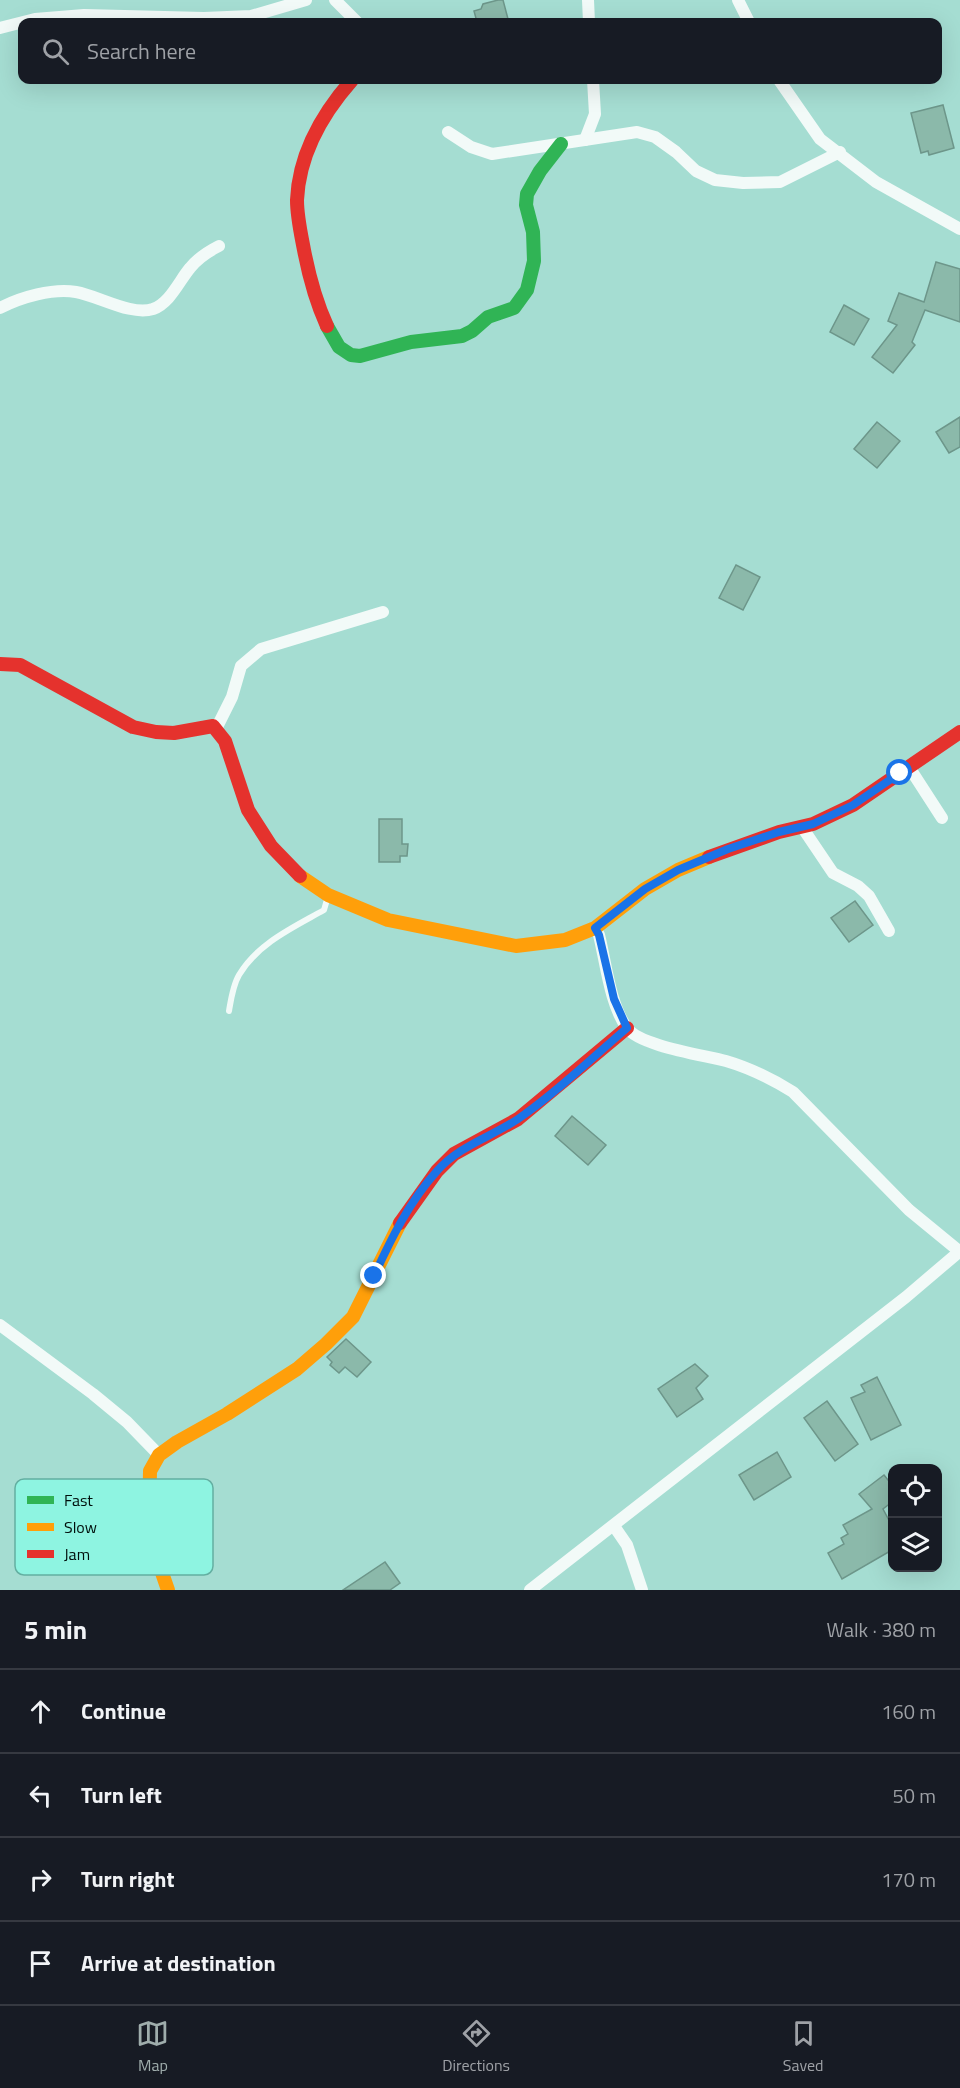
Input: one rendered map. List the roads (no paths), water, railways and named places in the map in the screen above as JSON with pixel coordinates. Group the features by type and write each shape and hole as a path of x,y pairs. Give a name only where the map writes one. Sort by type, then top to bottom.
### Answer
{"street":[{"path":"47,18 84,15 204,18 251,15 306,0"},
{"path":"335,0 353,18"},
{"path":"588,0 589,18"},
{"path":"738,0 747,18"},
{"path":"0,28 18,23"},
{"path":"348,84 335,98 318,124 302,166 297,201 301,238 318,307 337,342 349,354 363,356 423,339 467,334 488,317 516,307 527,289 535,262 534,233 526,201 538,172 561,144"},
{"path":"585,140 595,114 593,84"},
{"path":"782,84 820,139 840,152 876,182 960,229"},
{"path":"448,132 471,147 492,154 637,132 655,137 676,152 696,171 715,180 743,183 780,182 840,152"},
{"path":"0,308 35,294 74,292 128,309 141,311 153,309 172,292 202,255 219,246"},
{"path":"216,729 232,697 242,666 261,649 383,612"},
{"path":"0,664 20,665 133,727 153,733 180,733 201,726 213,726 225,741 248,810 271,846 302,879 328,895 388,920 516,946 565,940 595,928 645,889 678,870 728,849 779,832 813,824 853,805 960,732"},
{"path":"909,767 942,818"},
{"path":"802,827 833,873 858,886 869,896 889,931"},
{"path":"530,1590 906,1297 959,1251 909,1210 793,1092 770,1078 728,1062 661,1045 637,1036 627,1028 614,999 601,942 595,928"},
{"path":"150,1479 150,1471 159,1455 297,1369 353,1317 398,1226 437,1171 454,1154 518,1119 627,1028"},
{"path":"0,1325 128,1422 159,1455"},
{"path":"614,1526 627,1545 642,1590"},
{"path":"163,1575 168,1590"}],"lane":[{"path":"229,1011 238,975 261,948 324,910 328,895"}]}
